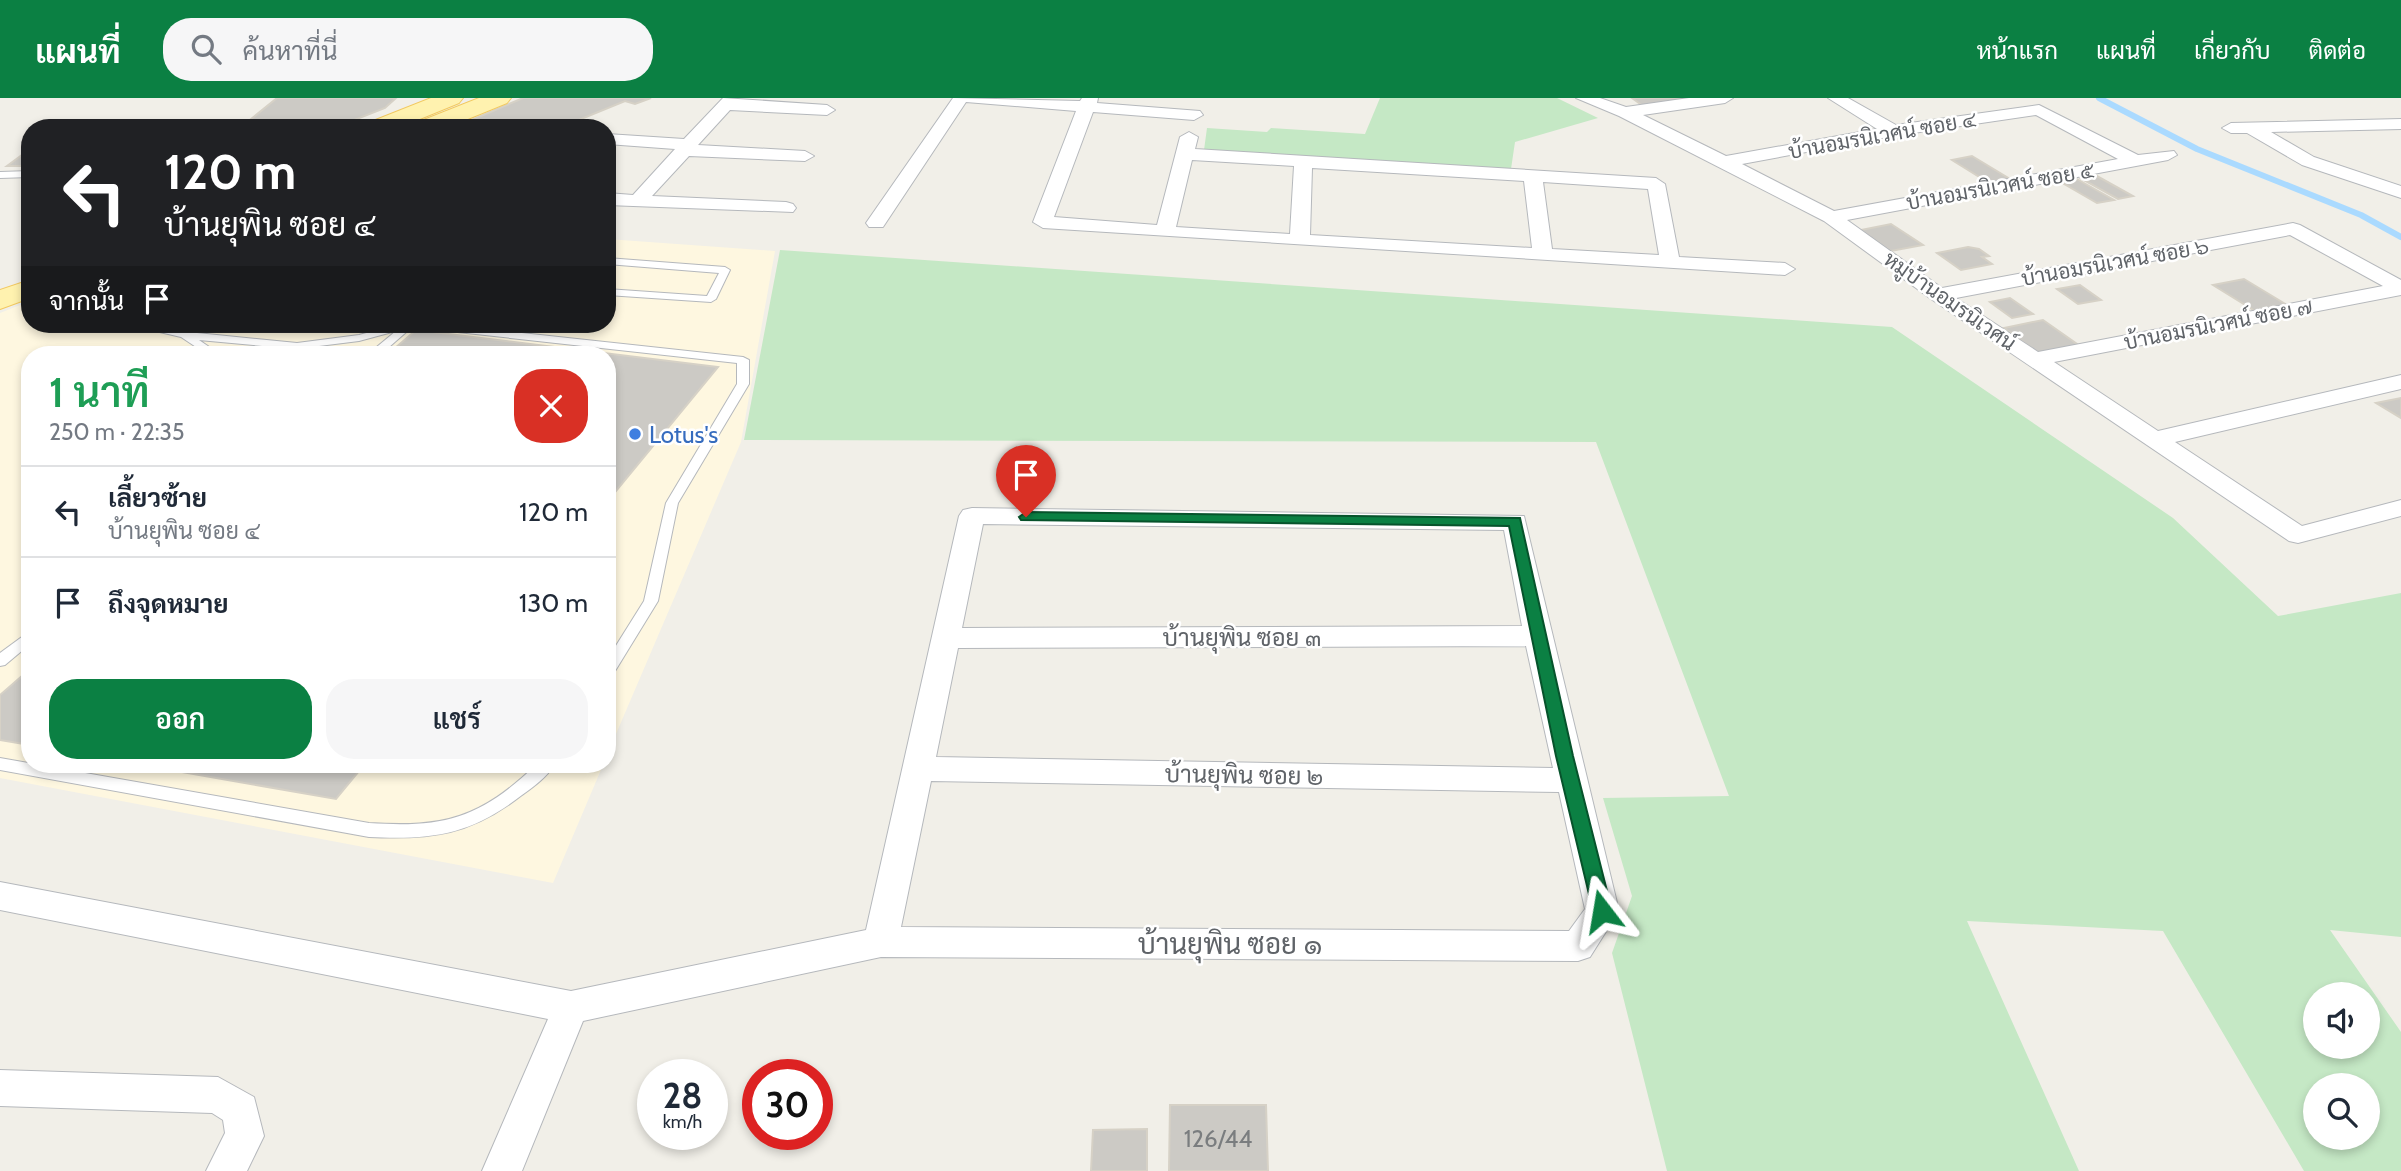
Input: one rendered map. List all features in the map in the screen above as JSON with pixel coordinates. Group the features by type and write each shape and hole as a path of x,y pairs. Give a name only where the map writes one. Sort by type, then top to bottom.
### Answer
{"main road":[{"path":"398,119 451,98"},
{"path":"447,119 499,98"}],"street":[{"path":"876,223 961,98"},
{"path":"969,98 1197,107 1165,232"},
{"name":"หมู่บ้านอมรนิเวศน์","path":"1584,98 1625,113 1831,216 1938,295 2298,535 2401,508"},
{"path":"1625,113 1725,98"},
{"path":"1836,98 1893,131"},
{"path":"637,201 729,102 827,110"},
{"path":"1088,103 1043,222 1165,232 1785,269"},
{"name":"บ้านอมรนิเวศน์ ซอย ๔","path":"1725,162 1893,131 2039,110 2136,161"},
{"path":"2231,128 2401,124"},
{"path":"2252,129 2308,161 2397,189"},
{"path":"616,140 805,156"},
{"path":"1184,154 1656,184 1670,263"},
{"name":"บ้านอมรนิเวศน์ ซอย ๕","path":"1831,216 2168,155"},
{"path":"1300,240 1303,162"},
{"path":"1533,177 1543,255"},
{"path":"616,200 786,208"},
{"name":"บ้านอมรนิเวศน์ ซอย ๖","path":"1938,295 2293,229 2401,288"},
{"name":"บ้านอมรนิเวศน์ ซอย ๗","path":"2035,359 2401,288"},
{"path":"2155,439 2401,382"},
{"path":"881,942 972,516 1515,522 1570,780"},
{"name":"บ้านยุพิน ซอย ๓","path":"946,638 1538,636"},
{"name":"บ้านยุพิน ซอย ๒","path":"919,769 1570,780"},
{"name":"บ้านยุพิน ซอย ๑","path":"571,1007 881,942 1578,946 1602,911 1570,780"},
{"path":"0,897 571,1007 502,1171"},
{"path":"0,1088 218,1095 242,1110 245,1136 226,1171"}],"lane":[{"path":"0,175 21,174"},
{"path":"616,262 725,270 712,299 616,293"},
{"path":"176,333 298,346 378,333"},
{"path":"185,335 189,333"},
{"path":"384,346 401,333"},
{"path":"495,333 614,346"},
{"path":"185,335 202,346"},
{"path":"616,346 743,360 743,384 671,503 651,601 616,657"},
{"path":"0,661 21,644"},
{"path":"0,764 21,768"},
{"path":"50,773 369,830 429,831 480,816 522,789 538,773"}],"shaded area":[{"path":"616,240 775,251 741,442 616,734 616,346 21,346 21,773 600,773 553,883 0,778 0,313 21,305 21,333 616,333"}],"green space":[{"path":"1380,98 1557,98 1598,118 1515,142 1511,169 1204,150 1207,128 1267,132 1271,128 1365,134"},
{"path":"780,250 1892,327 2173,518 2278,616 2401,593 2401,937 2330,930 2366,982 2303,982 2303,1059 2380,1059 2380,1002 2401,1032 2401,1171 2304,1171 2163,931 1967,921 2079,1171 1667,1171 1612,953 1632,896 1603,798 1729,796 1596,442 744,440"}],"building":[{"path":"277,98 396,98 385,108 357,119 251,119"},
{"path":"523,98 651,98 635,104 625,101 581,119 474,119"},
{"path":"1632,98 1694,98 1643,106"},
{"path":"21,156 21,166 7,166"},
{"path":"1972,156 2010,179 1989,183 1952,160"},
{"path":"2095,175 2133,196 2118,199 2080,178"},
{"path":"2075,178 2114,200 2097,203 2059,181"},
{"path":"1891,224 1923,245 1891,251 1861,230"},
{"path":"1968,247 1979,249 1989,256 1982,257 1992,264 1961,270 1937,253"},
{"path":"2244,279 2287,305 2255,311 2213,285"},
{"path":"2080,285 2101,300 2078,304 2057,289"},
{"path":"2010,298 2033,314 2012,318 1990,302"},
{"path":"2043,320 2080,346 2041,355 2004,328"},
{"name":"Lotus's","path":"413,333 440,333 547,346 397,346"},
{"name":"Lotus's","path":"616,355 718,367 616,491"},
{"path":"2401,398 2401,418 2376,403"},
{"path":"21,677 21,744 0,740 0,695"},
{"path":"188,773 357,773 336,799"},
{"path":"1170,1105 1266,1105 1268,1171 1169,1171"},
{"path":"1147,1129 1147,1171 1091,1171 1093,1130"}],"waterway":[{"path":"2099,98 2197,149 2361,215 2401,237"}],"place":[{"name":"Lotus's","path":"635,434"}],"route":[{"path":"1026,517 1515,522 1564,756 1602,911"}]}
